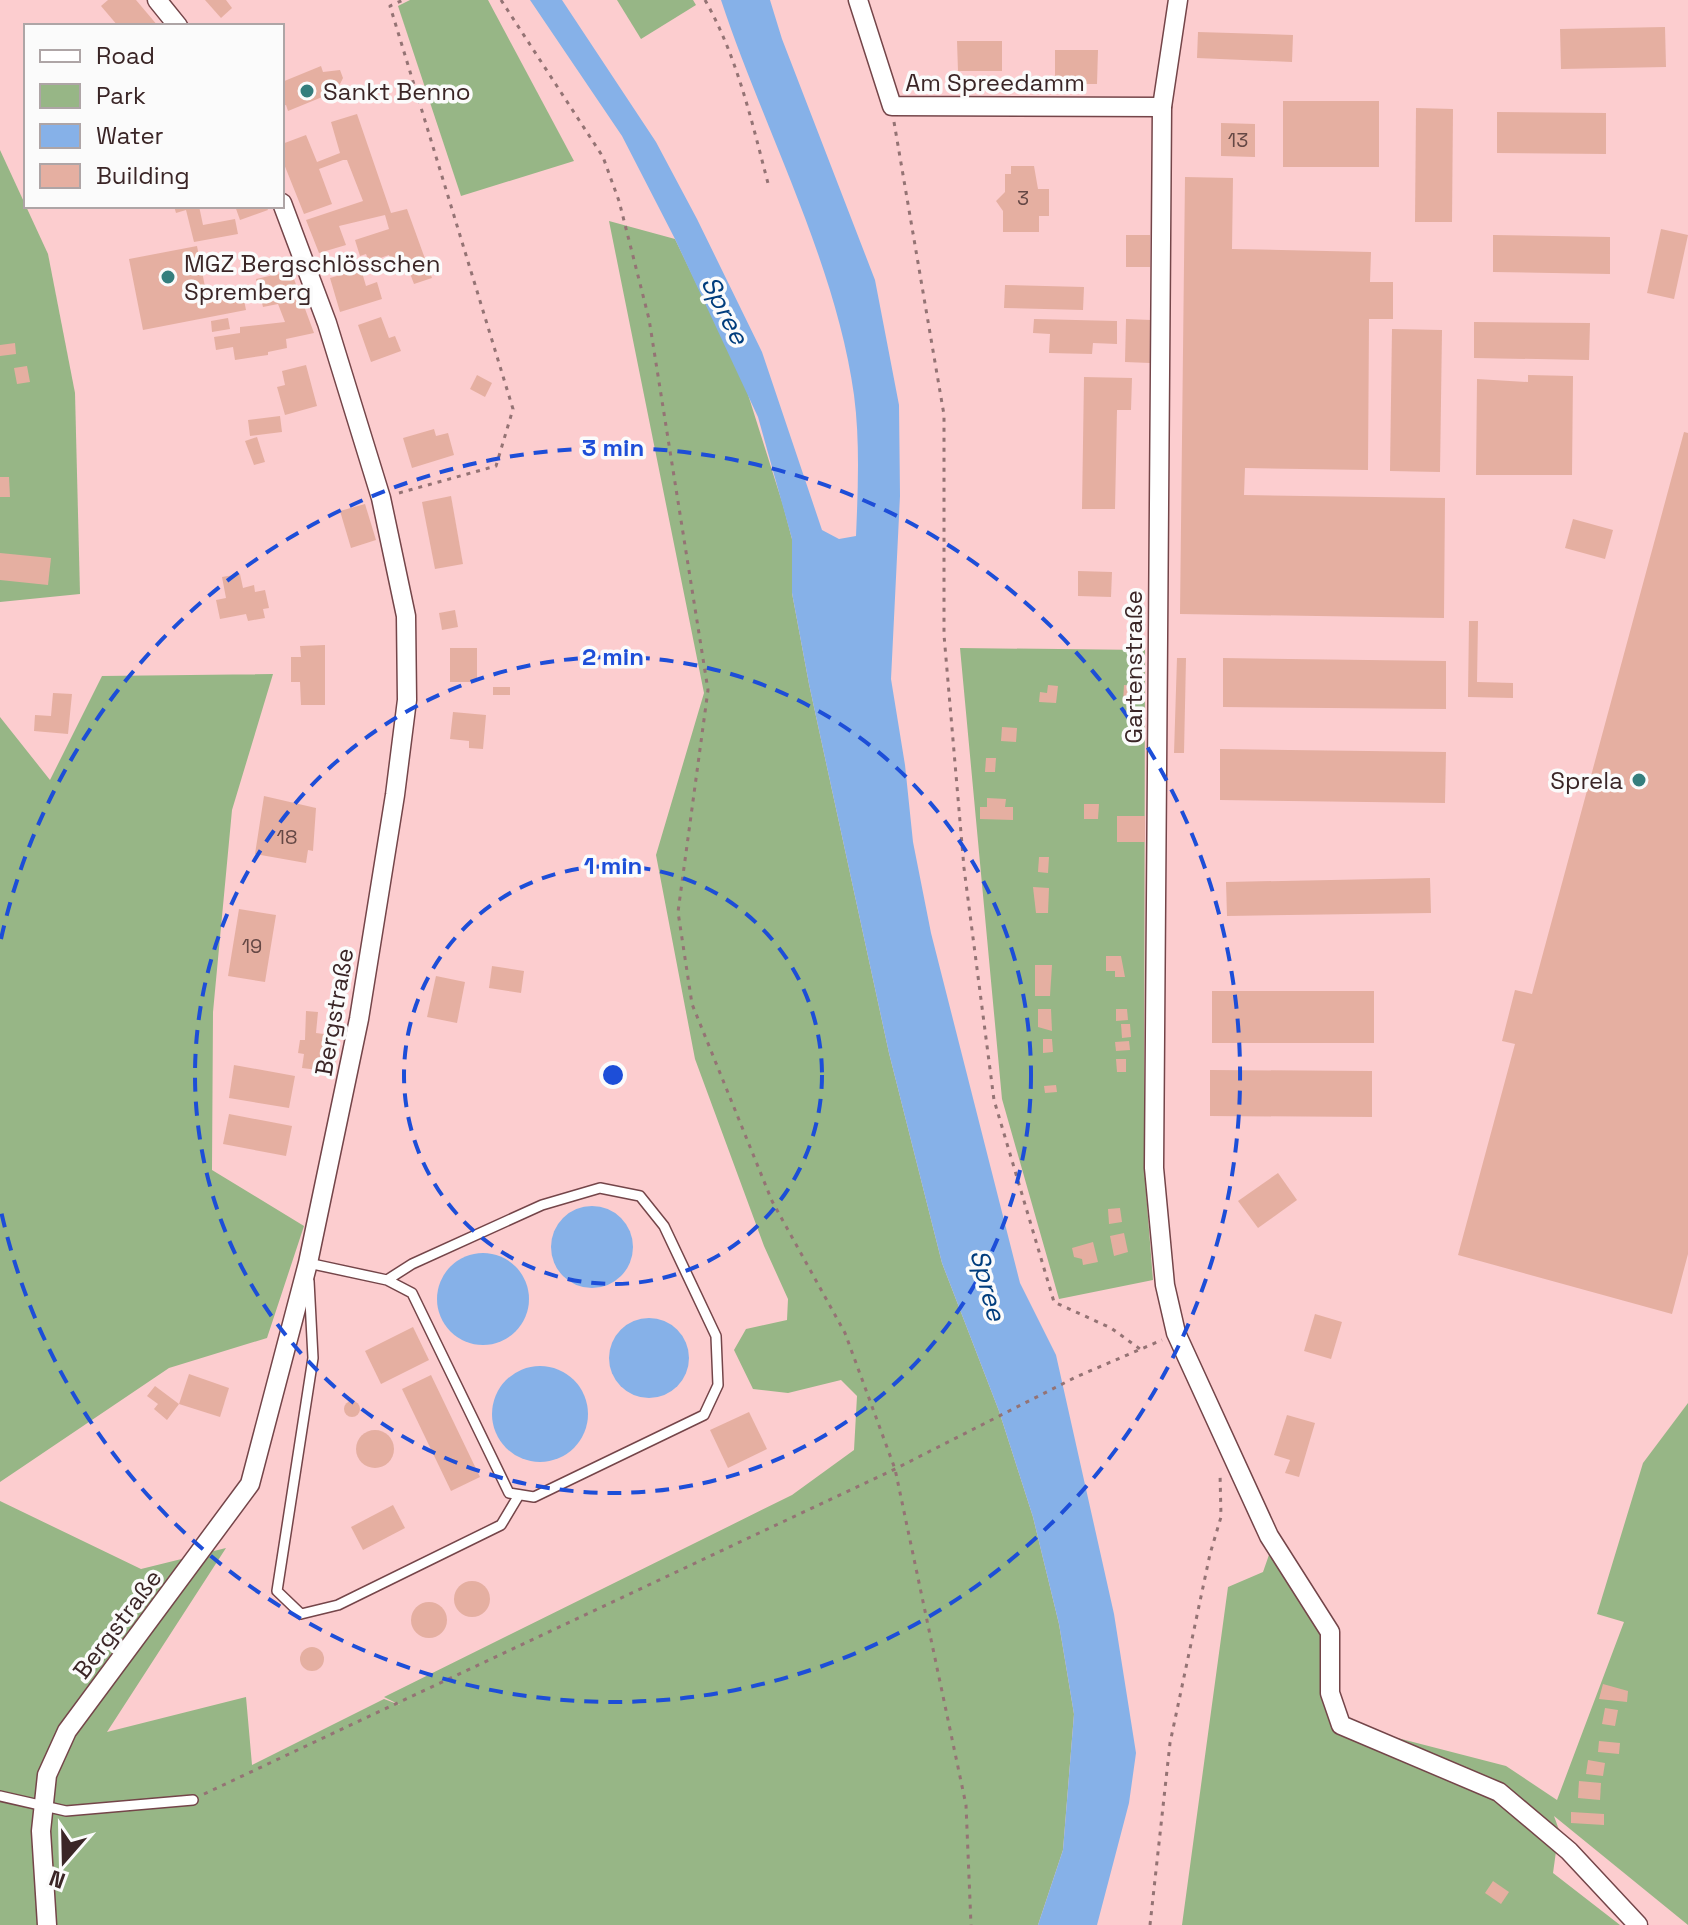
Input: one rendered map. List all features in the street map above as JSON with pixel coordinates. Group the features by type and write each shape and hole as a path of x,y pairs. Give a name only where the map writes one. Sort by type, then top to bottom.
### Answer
{"street":[{"path":"157,0 176,24"},
{"name":"Am Spreedamm","path":"858,0 892,106 1162,107"},
{"name":"Gartenstraße","path":"1178,0 1162,107 1154,1168 1165,1285 1176,1333 1269,1536 1330,1632 1330,1693 1341,1725 1499,1792 1558,1841 1638,1925"},
{"name":"Bergstraße","path":"47,1925 41,1831 43,1808 47,1775 67,1731 250,1484 308,1263 359,1019 407,700 406,616 381,498 327,323 284,208"}],"lane":[{"path":"387,1280 412,1264 542,1205 600,1188 640,1196 664,1226 716,1336 718,1385 704,1415 534,1497 509,1493 412,1293 387,1280 308,1263 313,1358 277,1591 301,1614 338,1605 501,1525 519,1495"},
{"path":"0,1796 66,1811 193,1800"}],"path":[{"path":"381,498 496,466 513,409 390,6 403,0"},
{"path":"501,0 603,157 619,201 649,319 708,690 678,912 692,1004 772,1201 845,1333 895,1469 966,1805 971,1925"},
{"path":"705,0 721,29 748,105 769,187"},
{"path":"892,106 944,415 944,635 964,868 994,1100 1054,1302 1111,1328 1140,1349"},
{"path":"193,1800 944,1446 1076,1377 1176,1333"},
{"path":"1150,1925 1170,1743 1221,1517 1220,1472"}],"green space":[{"path":"410,0 488,0 574,161 461,196 398,6"},
{"path":"617,0 693,0 696,5 641,39"},
{"path":"0,150 24,208 27,208 48,254 75,393 80,594 0,602"},
{"path":"609,221 675,239 745,385 792,539 792,593 809,684 889,1053 942,1263 999,1411 1033,1517 1059,1624 1074,1714 1063,1850 1038,1925 0,1925 0,1501 141,1569 226,1548 107,1732 246,1697 252,1765 384,1699 400,1705 384,1697 792,1495 854,1450 857,1396 841,1380 788,1393 753,1389 734,1350 746,1329 787,1320 788,1299 764,1246 695,1059 656,855 704,693"},
{"path":"960,648 1145,650 1144,1167 1153,1280 1059,1299 1002,1099"},
{"path":"273,674 232,810 213,1012 212,1170 304,1226 267,1338 169,1368 0,1482 0,717 50,780 102,676"},
{"path":"1688,1403 1688,1925 1554,1816 1559,1830 1553,1873 1620,1925 1182,1925 1228,1587 1263,1572 1277,1532 1337,1632 1334,1693 1351,1726 1506,1766 1557,1800 1624,1622 1597,1614 1643,1463"}],"water":[{"name":"Spree","path":"530,0 562,0 656,142 762,352 822,530 839,539 856,536 856,412 845,345 815,245 721,0 770,0 782,39 875,280 899,405 900,496 891,679 913,842 931,933 1020,1283 1056,1355 1114,1614 1136,1753 1129,1803 1097,1925 1038,1925 1063,1850 1074,1714 1059,1624 1033,1517 999,1411 942,1263 889,1053 809,684 792,593 792,539 758,417 675,239 622,136"},
{"path":"592,1206 608,1210 621,1218 629,1231 633,1247 629,1263 621,1276 608,1284 592,1288 576,1284 563,1276 555,1263 551,1247 555,1231 563,1218 576,1210"},
{"path":"483,1253 501,1257 516,1266 525,1281 529,1299 525,1317 516,1332 501,1341 483,1345 465,1341 450,1332 441,1317 437,1299 441,1281 450,1266 465,1257"},
{"path":"649,1318 664,1321 677,1330 686,1343 689,1358 686,1373 677,1386 664,1395 649,1398 634,1395 621,1386 612,1373 609,1358 612,1343 621,1330 634,1321"},
{"path":"540,1366 558,1369 574,1380 585,1396 588,1414 585,1432 574,1448 558,1459 540,1462 522,1459 506,1448 495,1432 492,1414 495,1396 506,1380 522,1369"}],"building":[{"path":"108,0 136,0 156,24 116,24 101,6"},
{"path":"205,0 226,0 232,8 221,18"},
{"path":"1665,27 1666,67 1561,69 1560,29"},
{"path":"1198,32 1293,35 1292,62 1197,58"},
{"path":"957,41 1002,41 1002,71 958,71"},
{"path":"1055,50 1098,50 1097,84 1055,84"},
{"name":"Sankt Benno","path":"321,66 323,72 340,70 343,78 340,84 330,88 332,93 288,111 284,106 284,81"},
{"path":"1283,101 1379,101 1379,167 1283,167"},
{"path":"1416,108 1453,109 1452,222 1415,222"},
{"path":"1497,112 1606,113 1606,154 1497,153"},
{"path":"357,114 391,213 407,209 432,278 414,284 404,258 391,262 389,255 369,262 366,254 360,256 355,240 389,229 385,215 339,226 346,245 319,253 306,220 363,201 347,160 343,160 319,169 332,204 304,214 284,164 284,143 306,135 317,162 340,153 331,122"},
{"path":"1221,123 1255,124 1255,157 1221,156"},
{"path":"1011,166 1034,166 1038,189 1049,189 1049,216 1039,216 1039,232 1003,232 1003,211 996,201 1005,192 1005,174 1011,174"},
{"path":"1185,177 1233,178 1232,249 1371,252 1370,282 1393,282 1393,319 1369,319 1368,470 1245,468 1244,495 1445,498 1444,618 1180,614"},
{"path":"175,208 199,208 203,225 235,219 238,234 194,242 186,210 176,213"},
{"path":"236,208 268,210 240,220"},
{"path":"1661,229 1688,235 1674,299 1647,293"},
{"path":"1126,235 1150,235 1150,267 1126,267"},
{"path":"1493,235 1610,237 1610,274 1493,272"},
{"name":"MGZ Bergschlösschen Spremberg","path":"197,246 208,302 243,295 246,310 143,330 129,259"},
{"path":"361,269 366,286 377,282 382,299 340,312 330,278"},
{"path":"291,271 314,333 286,339 287,348 268,352 268,355 235,360 233,347 216,350 214,337 240,333 240,327 285,322 278,304 263,307 256,279"},
{"path":"1005,285 1084,287 1083,310 1004,308"},
{"path":"381,317 389,338 395,336 401,351 371,362 358,325"},
{"path":"228,318 230,329 212,332 211,321"},
{"path":"1034,319 1117,321 1117,344 1093,343 1092,354 1049,353 1050,334 1033,333"},
{"path":"1126,319 1151,320 1150,363 1125,362"},
{"path":"1474,322 1590,323 1589,360 1474,358"},
{"path":"1392,329 1442,330 1440,472 1390,471"},
{"path":"15,343 16,354 0,356 0,345"},
{"path":"306,365 317,406 285,415 277,387 285,385 282,371"},
{"path":"27,366 30,382 17,384 14,368"},
{"path":"477,375 492,383 485,397 470,389"},
{"path":"1528,375 1573,376 1572,475 1476,475 1477,379 1528,382"},
{"path":"1084,377 1132,378 1131,410 1117,410 1115,509 1082,509"},
{"path":"280,416 282,432 250,436 248,420"},
{"path":"434,429 436,436 448,433 454,455 412,468 403,438"},
{"path":"1684,432 1688,433 1688,1254 1672,1314 1458,1255 1515,1044 1502,1041 1515,990 1532,994"},
{"path":"257,437 265,462 254,465 245,441"},
{"path":"0,477 9,477 10,497 0,497"},
{"path":"451,496 463,564 435,569 422,502"},
{"path":"365,504 376,540 351,548 340,511"},
{"path":"1573,519 1613,530 1605,559 1565,548"},
{"path":"0,553 51,558 48,585 0,580"},
{"path":"1078,571 1112,572 1111,597 1078,596"},
{"path":"240,574 243,588 254,585 255,592 265,590 269,608 263,609 265,618 248,621 246,614 220,619 216,600 226,598 222,577"},
{"path":"455,610 458,627 442,630 439,613"},
{"path":"1469,621 1478,621 1477,682 1513,683 1513,698 1468,697"},
{"path":"325,645 325,705 301,705 300,682 291,682 291,657 301,657 300,646"},
{"path":"450,648 477,648 477,682 450,682"},
{"path":"1130,657 1144,657 1143,674 1129,674"},
{"path":"1177,658 1186,658 1184,753 1174,753"},
{"path":"1223,658 1446,661 1446,709 1223,707"},
{"path":"1048,685 1058,686 1056,703 1039,702 1040,692 1047,693"},
{"path":"1124,685 1138,686 1138,703 1123,702"},
{"path":"493,687 510,687 510,695 493,695"},
{"path":"53,693 72,694 68,734 34,731 35,715 51,716"},
{"path":"453,712 486,715 483,749 469,748 469,741 450,739"},
{"path":"1002,727 1017,728 1016,742 1001,741"},
{"path":"1220,749 1446,752 1445,803 1220,800"},
{"path":"986,758 996,758 995,772 985,772"},
{"path":"264,796 316,808 313,851 308,850 306,863 255,854"},
{"path":"987,798 1006,799 1005,807 1013,807 1013,820 980,819 980,807 987,807"},
{"path":"1084,804 1099,804 1098,819 1084,819"},
{"path":"1117,816 1145,816 1145,842 1117,842"},
{"path":"1039,857 1049,857 1048,873 1038,872"},
{"path":"1430,878 1431,913 1227,916 1226,882"},
{"path":"1033,887 1049,888 1048,913 1036,913"},
{"path":"239,909 276,915 265,982 228,976"},
{"path":"1106,956 1121,956 1125,977 1115,977 1115,971 1106,971"},
{"path":"1035,965 1052,965 1050,996 1035,996"},
{"path":"492,966 524,971 521,993 489,988"},
{"path":"436,976 465,982 457,1023 427,1017"},
{"path":"1212,991 1374,991 1374,1043 1212,1043"},
{"path":"1038,1009 1051,1009 1052,1031 1038,1027"},
{"path":"1116,1009 1127,1009 1128,1020 1116,1021"},
{"path":"306,1011 318,1012 316,1033 324,1034 323,1040 338,1042 334,1072 302,1068 304,1054 298,1053 300,1040 305,1040"},
{"path":"1121,1024 1130,1024 1131,1037 1122,1038"},
{"path":"1043,1039 1052,1039 1053,1052 1043,1053"},
{"path":"1129,1041 1130,1050 1116,1051 1115,1042"},
{"path":"1116,1059 1126,1059 1126,1072 1117,1072"},
{"path":"234,1065 295,1076 289,1108 229,1098"},
{"path":"1210,1070 1372,1071 1372,1117 1210,1116"},
{"path":"1056,1085 1057,1092 1045,1093 1044,1086"},
{"path":"229,1114 292,1126 286,1156 223,1144"},
{"path":"1278,1173 1297,1200 1258,1228 1238,1201"},
{"path":"1120,1208 1122,1222 1109,1224 1108,1209"},
{"path":"1124,1233 1128,1252 1114,1256 1110,1236"},
{"path":"1093,1242 1098,1262 1083,1265 1082,1259 1074,1257 1072,1248"},
{"path":"1315,1314 1342,1322 1331,1359 1304,1351"},
{"path":"413,1327 429,1360 381,1384 365,1351"},
{"path":"189,1374 229,1388 220,1417 179,1404"},
{"path":"431,1375 480,1477 451,1491 402,1389"},
{"path":"155,1386 179,1404 167,1420 154,1409 158,1404 147,1396"},
{"path":"349,1401 355,1401 360,1409 358,1415 349,1417 344,1412 344,1406"},
{"path":"749,1412 767,1449 728,1468 710,1430"},
{"path":"1287,1415 1315,1423 1299,1477 1285,1473 1290,1460 1274,1455"},
{"path":"375,1430 388,1436 394,1449 388,1462 375,1468 362,1462 356,1449 362,1436"},
{"path":"393,1505 405,1528 363,1550 351,1527"},
{"path":"472,1581 485,1586 490,1599 485,1612 472,1617 459,1612 454,1599 459,1586"},
{"path":"429,1602 442,1607 447,1620 442,1633 429,1638 416,1633 411,1620 416,1607"},
{"path":"312,1647 321,1650 324,1659 321,1668 312,1671 303,1668 300,1659 303,1650"},
{"path":"1603,1684 1628,1691 1627,1702 1599,1699"},
{"path":"1605,1708 1618,1710 1615,1726 1602,1724"},
{"path":"1599,1741 1620,1743 1619,1754 1598,1752"},
{"path":"1588,1760 1605,1763 1603,1776 1586,1774"},
{"path":"1579,1781 1601,1783 1600,1800 1578,1798"},
{"path":"1571,1812 1604,1814 1604,1825 1571,1823"},
{"path":"1493,1881 1509,1892 1501,1904 1485,1893"}],"place":[{"name":"Sankt Benno","path":"307,91"},
{"name":"MGZ Bergschlösschen Spremberg","path":"168,277"},
{"name":"Sprela","path":"1639,780"}]}
